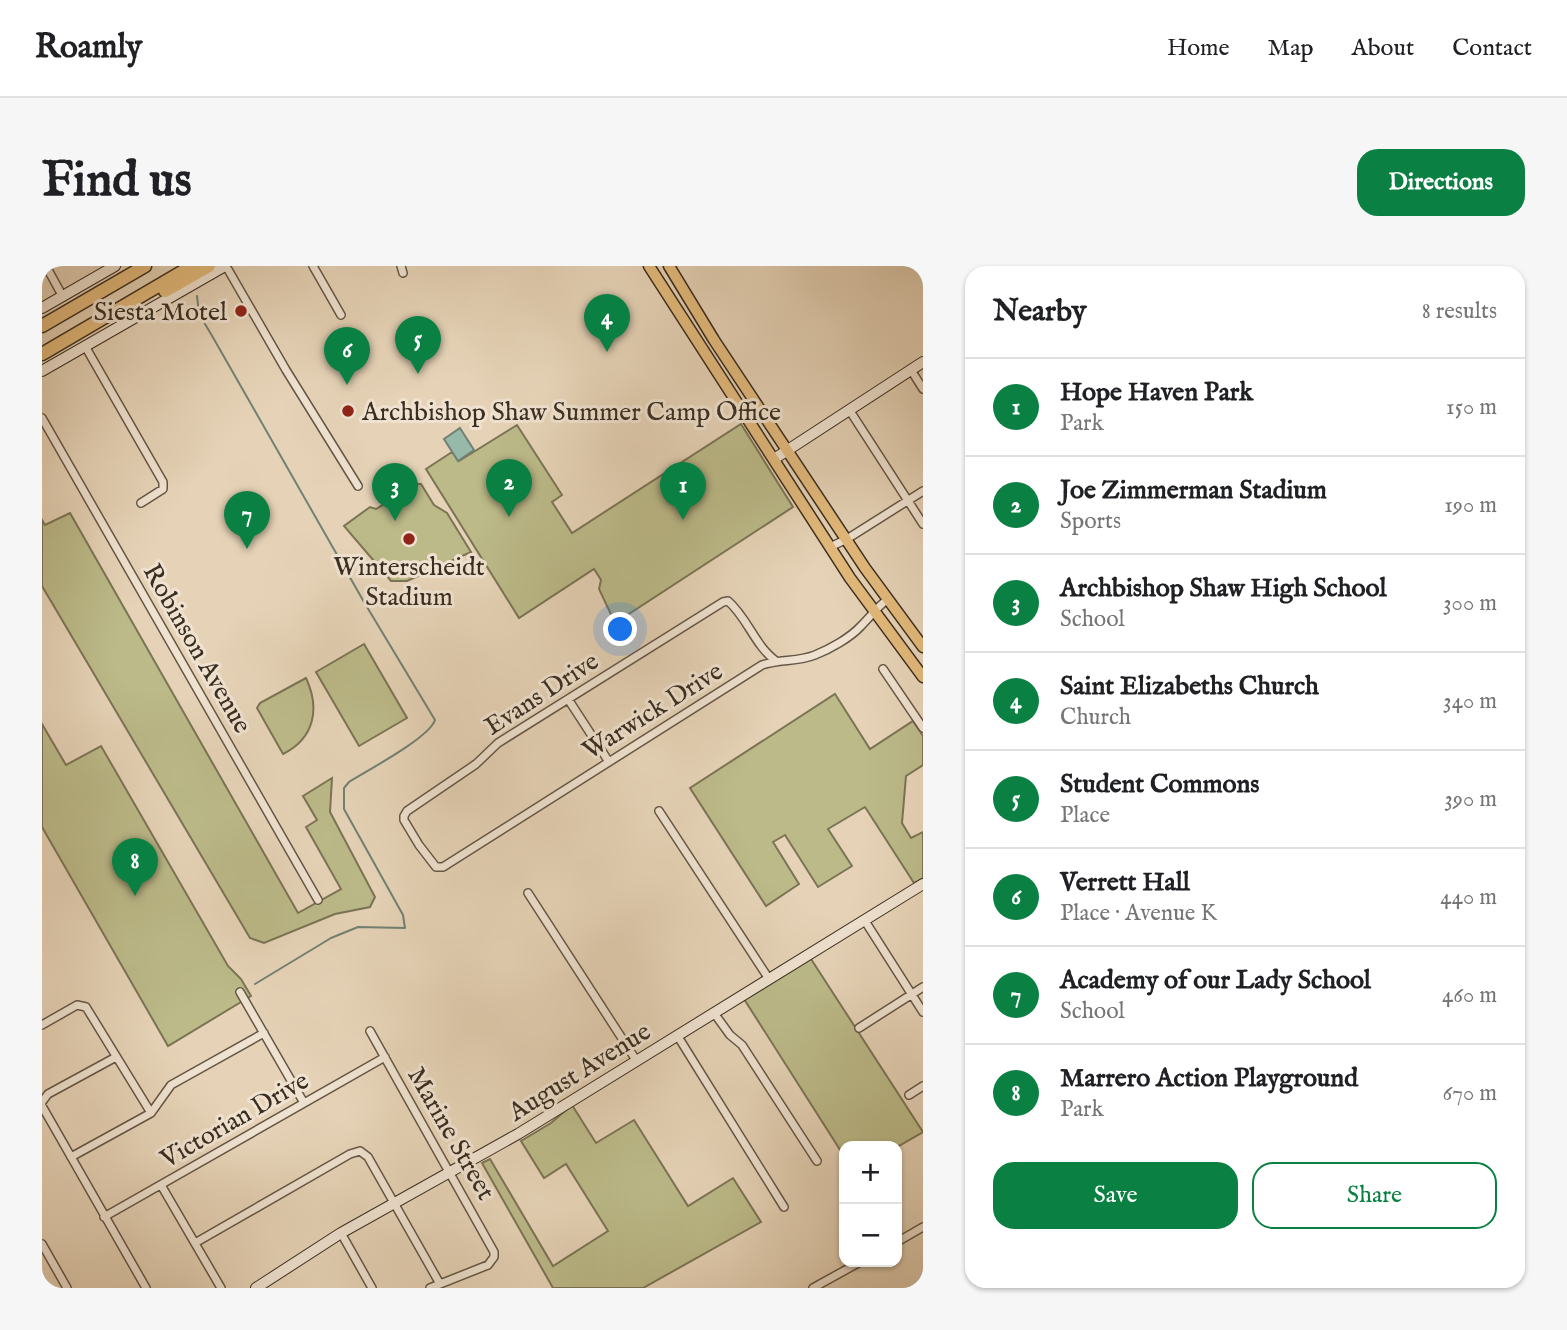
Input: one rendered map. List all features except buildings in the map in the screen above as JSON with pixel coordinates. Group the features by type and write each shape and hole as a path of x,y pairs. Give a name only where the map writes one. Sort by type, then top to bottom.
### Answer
{"highway":[{"path":"42,326 145,266"},
{"path":"42,354 192,266"},
{"path":"107,317 209,269"}],"main road":[{"path":"649,266 830,547 923,677"},
{"path":"669,266 714,341 847,540 923,647"}],"street":[{"path":"46,266 63,297"},
{"path":"42,308 115,266"},
{"path":"42,371 209,269 226,266 358,486"},
{"path":"313,266 341,315"},
{"path":"85,346 163,482 163,489 141,503"},
{"path":"774,459 923,362"},
{"path":"911,370 923,389"},
{"path":"850,411 923,524"},
{"name":"Robinson Avenue","path":"42,418 318,900"},
{"path":"830,547 847,540 923,491"},
{"name":"Warwick Drive","path":"439,868 762,665 814,656 827,649 856,631 874,609 888,599"},
{"name":"Evans Drive","path":"439,868 419,845 404,820 407,811 476,764 498,743 723,602 728,601 736,608 776,661"},
{"path":"883,669 923,728"},
{"path":"568,699 609,762"},
{"path":"659,811 769,979"},
{"name":"August Avenue","path":"256,1288 341,1233 511,1138 923,884"},
{"path":"528,893 636,1060"},
{"path":"866,921 923,1012"},
{"path":"859,1028 923,987"},
{"path":"240,992 304,1103"},
{"path":"42,1025 80,1004 86,1007 151,1113"},
{"path":"714,1013 730,1035 743,1045 817,1161"},
{"name":"Marine Street","path":"370,1031 492,1247 495,1257 488,1265 440,1284"},
{"path":"71,1157 151,1113 171,1085 264,1033"},
{"path":"677,1035 785,1207"},
{"path":"116,1057 48,1094 42,1104 146,1288"},
{"name":"Victorian Drive","path":"104,1217 385,1057"},
{"path":"909,1096 923,1086"},
{"path":"195,1243 350,1154 360,1151 368,1157 396,1203 440,1284 430,1288"},
{"path":"161,1185 221,1288"},
{"path":"902,1239 923,1227"},
{"path":"341,1233 372,1288"},
{"path":"42,1244 67,1288"},
{"path":"813,1288 851,1267"}],"shaded area":[{"path":"741,424 793,507 615,623 599,589 601,580 594,569 519,618 426,469 452,452 459,461 517,425 562,495 552,502 572,533"},
{"path":"460,428 474,450 458,461 444,439"},
{"name":"Winterscheidt Stadium","path":"416,484 421,484 434,505 447,513 471,552 407,581 391,581 344,526 370,507 376,509"},
{"path":"70,513 298,913 341,889 306,827 317,820 303,796 332,778 330,812 375,897 370,907 335,914 264,943 250,938 42,586 42,520 45,525"},
{"path":"364,644 407,718 359,746 316,672"},
{"path":"306,678 313,700 312,721 302,740 283,754 257,708 260,703"},
{"path":"835,694 870,749 913,721 923,736 923,765 906,776 902,823 911,838 923,832 923,878 914,883 865,807 828,829 852,866 818,887 785,835 773,842 799,884 766,906 690,788"},
{"path":"42,724 66,765 101,746 228,966 241,979 251,996 168,1046 42,827"},
{"path":"811,959 923,1132 902,1144 902,1141 839,1141 839,1148 744,999"},
{"path":"572,1105 596,1143 634,1120 688,1206 733,1178 761,1222 643,1288 553,1288 482,1163 490,1159 553,1266 608,1231 566,1164 544,1178 521,1141 551,1123"}],"waterway":[{"path":"197,296 199,314 435,720 422,736 349,782 344,788 344,809 403,915 405,928 358,927 331,938 255,984"}],"place":[{"name":"Siesta Motel","path":"241,311"},
{"name":"Saint Elizabeths Church","path":"607,352"},
{"name":"Student Commons","path":"418,374"},
{"name":"Verrett Hall","path":"347,385"},
{"name":"Archbishop Shaw Summer Camp Office","path":"348,411"},
{"name":"Joe Zimmerman Stadium","path":"509,517"},
{"name":"Hope Haven Park","path":"683,520"},
{"name":"Archbishop Shaw High School","path":"395,521"},
{"name":"Winterscheidt Stadium","path":"409,539"},
{"name":"Academy of our Lady School","path":"247,549"},
{"name":"Marrero Action Playground","path":"135,896"}]}
